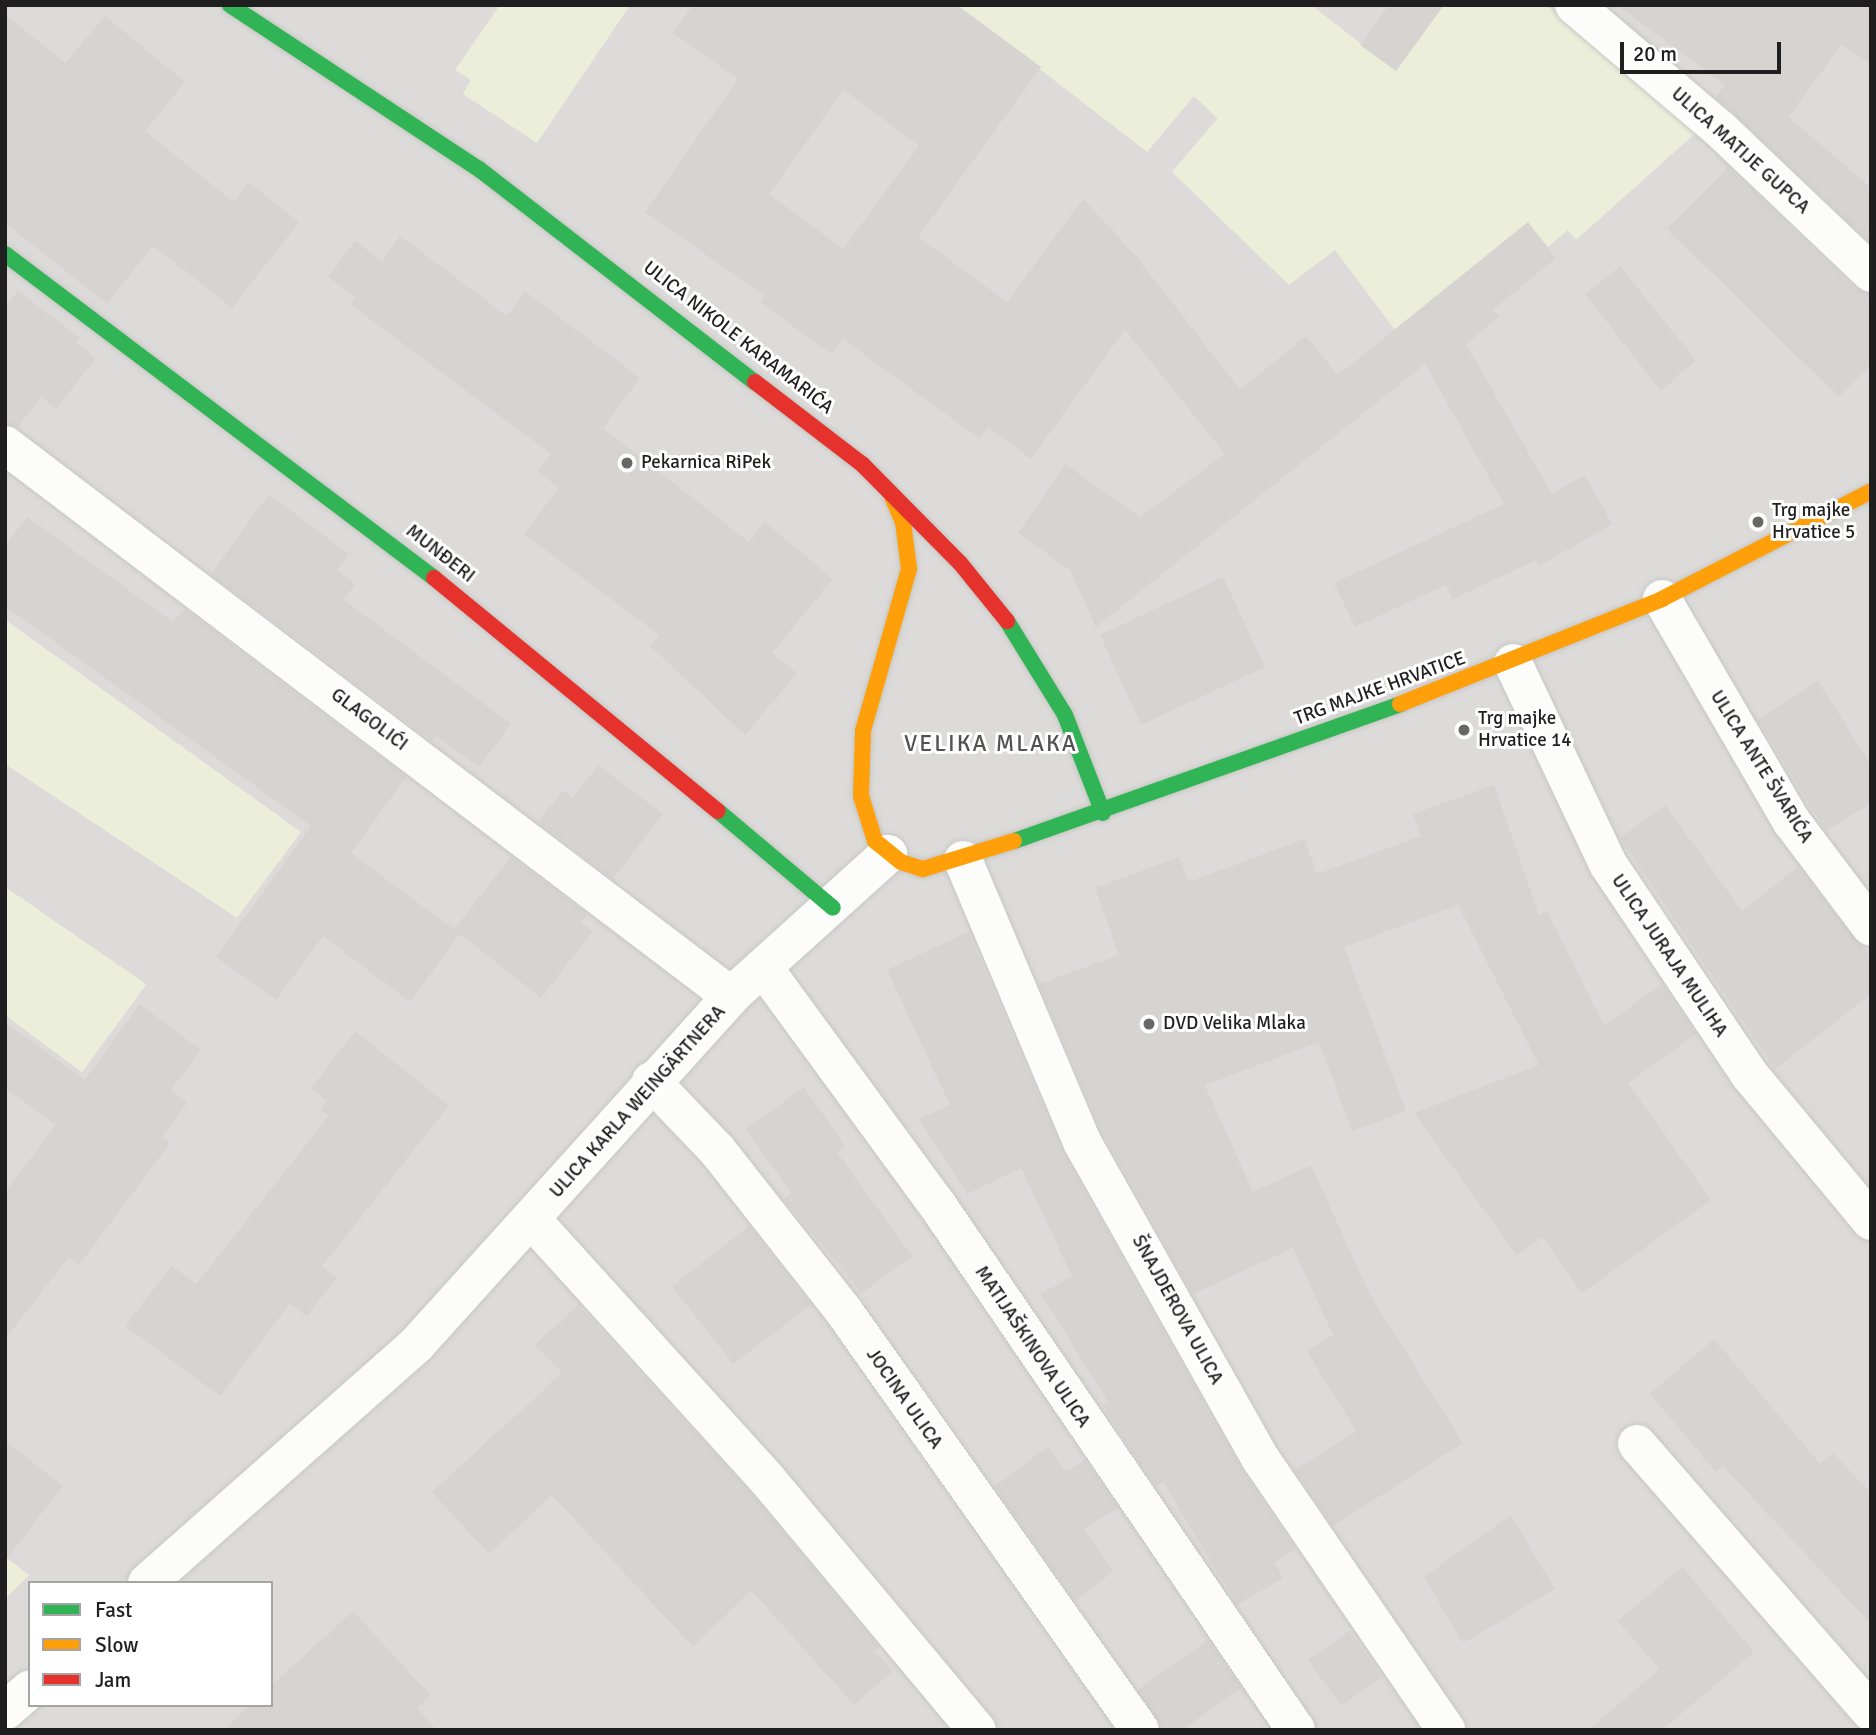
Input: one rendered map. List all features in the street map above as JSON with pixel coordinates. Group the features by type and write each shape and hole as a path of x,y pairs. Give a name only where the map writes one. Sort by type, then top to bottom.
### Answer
{"street":[{"name":"ULICA NIKOLE KARAMARIĆA","path":"230,5 479,169 602,259 789,403 891,494 960,562 1029,649 1065,715 1103,813"},
{"name":"ULICA MATIJE GUPCA","path":"1574,5 1721,130 1871,273"},
{"name":"MUNĐERI","path":"5,254 502,629 833,908"},
{"name":"GLAGOLIĆI","path":"5,445 731,996"},
{"name":"TRG MAJKE HRVATICE","path":"888,854 923,869 963,860 1103,813 1513,663 1662,599 1871,491"},
{"path":"888,854 867,822 860,766 863,731 909,569 903,522 891,494"},
{"name":"ULICA ANTE ŠVARIĆA","path":"1662,599 1792,822 1871,927"},
{"name":"ULICA JURAJA MULIHA","path":"1513,663 1608,864 1749,1074 1871,1221"},
{"name":"ULICA KARLA WEINGÄRTNERA","path":"149,1581 417,1344 533,1221 652,1081 731,996 833,908 888,854"},
{"name":"ŠNAJDEROVA ULICA","path":"963,860 1082,1142 1260,1458 1446,1730"},
{"name":"MATIJAŠKINOVA ULICA","path":"763,967 928,1192 1296,1730"},
{"name":"JOCINA ULICA","path":"652,1081 717,1150 843,1310 1140,1730"},
{"path":"533,1221 766,1478 977,1730"},
{"path":"1637,1444 1871,1712"},
{"path":"5,1711 28,1691"}],"shaded area":[{"path":"5,5 500,5 456,70 471,80 463,94 537,142 630,5 957,5 1147,151 1194,96 1218,118 1172,172 1334,249 1568,230 1576,239 1699,128 1546,5 1871,5 1871,1730 5,1730 5,1599 29,1575 5,1557 5,1015 82,1072 146,985 5,887 5,764 96,822 301,832 5,620"},
{"path":"1311,5 1444,5 1396,71"}],"green space":[{"path":"500,5 630,5 537,143 463,94 471,80 455,70"},
{"path":"957,5 1311,5 1396,71 1444,5 1546,5 1700,129 1576,240 1568,230 1548,247 1528,223 1395,330 1335,250 1289,285 1172,172 1218,119 1194,96 1147,152"},
{"path":"5,620 301,832 237,918 5,764"},
{"path":"5,887 146,984 82,1072 5,1015"},
{"path":"5,1557 29,1575 5,1599"}],"building":[{"path":"693,5 957,5 1041,67 918,237 1007,302 1083,199 1136,256 1240,390 1306,336 1338,375 1528,222 1556,258 1493,310 1499,317 1466,344 1552,494 1585,475 1612,524 1539,566 1536,560 1453,599 1446,585 1355,627 1334,583 1504,504 1425,364 1096,627 1070,570 1018,533 1065,464 1140,517 1225,454 1125,330 1031,459 988,427 980,439 843,339 831,354 761,303 765,296 645,212 738,79 673,33","holes":["844,90 919,146 843,249 769,194"]},
{"path":"1389,5 1444,5 1396,71 1360,45"},
{"path":"1617,5 1871,5 1871,63 1841,45 1789,117 1871,188 1871,243 1716,97 1725,85"},
{"path":"5,14 65,63 105,16 185,82 145,131 234,202 249,182 299,222 232,308 153,246 107,304 5,223"},
{"path":"1728,167 1856,289 1871,294 1871,365 1839,397 1667,229"},
{"path":"400,236 507,316 525,291 640,378 603,428 749,542 765,522 833,579 772,653 797,673 745,735 650,646 659,635 524,534 559,488 538,472 551,454 350,304 355,297 328,277 355,241 382,261"},
{"path":"1620,266 1696,360 1661,391 1585,294"},
{"path":"18,291 80,338 76,343 96,358 56,409 41,397 18,427 5,424 5,307"},
{"path":"269,494 349,554 337,570 355,584 344,600 511,724 479,767 436,736 432,741 211,574"},
{"path":"27,517 173,622 185,609 406,777 351,853 460,934 410,1002 323,936 276,1000 216,957 311,826 5,606 5,546"},
{"path":"1223,577 1265,667 1141,725 1100,635"},
{"path":"1818,681 1871,765 1871,803 1826,831 1758,720"},
{"path":"598,765 663,814 613,879 538,822 563,790 573,798"},
{"path":"1494,785 1539,915 1547,911 1604,1026 1662,984 1696,1034 1628,1083 1711,1200 1582,1293 1542,1237 1517,1256 1414,1113 1539,1065 1458,905 1344,947 1406,1111 1352,1131 1319,1042 1205,1085 1253,1192 1311,1165 1370,1295 1463,1443 1333,1526 1295,1470 1356,1431 1307,1351 1333,1335 1293,1248 1193,1294 1102,1132 1039,984 1119,955 1095,888 1179,857 1189,882 1304,839 1317,874 1421,836 1413,814"},
{"path":"1665,805 1742,911 1798,867 1871,957 1871,994 1775,1069 1620,838"},
{"path":"511,857 587,914 581,922 593,931 541,998 454,929"},
{"path":"968,932 1063,1153 1241,1469 1296,1549 1275,1563 1283,1578 1237,1605 1163,1482 1156,1486 1121,1435 1103,1406 1108,1402 1041,1294 1072,1276 1021,1168 967,1194 919,1119 950,1105 887,970"},
{"path":"140,1004 201,1050 171,1090 187,1102 162,1137 170,1143 79,1265 69,1257 5,1339 5,1192 56,1125 5,1088 5,1022 85,1080"},
{"path":"355,1031 449,1106 322,1266 337,1278 307,1316 290,1303 220,1396 125,1326 172,1266 196,1284 329,1116 320,1110 327,1101 311,1088"},
{"path":"804,1087 845,1146 837,1152 912,1256 862,1293 784,1199 791,1193 746,1129"},
{"path":"749,1226 811,1305 733,1364 672,1286"},
{"path":"578,1305 750,1492 879,1647 874,1651 893,1671 854,1705 751,1590 693,1647 552,1495 489,1554 432,1492 562,1373 535,1345"},
{"path":"1714,1339 1820,1464 1833,1453 1871,1493 1871,1624 1723,1466 1716,1472 1650,1394"},
{"path":"5,1441 63,1486 5,1561"},
{"path":"1048,1447 1066,1472 1085,1460 1118,1508 1083,1529 1114,1571 1075,1601 994,1486"},
{"path":"1511,1515 1555,1589 1463,1643 1424,1577"},
{"path":"1682,1567 1754,1652 1662,1730 1589,1730 1659,1669 1618,1621"},
{"path":"353,1611 430,1695 417,1708 437,1730 224,1730 248,1707 273,1707 273,1684"},
{"path":"1349,1631 1382,1677 1341,1706 1308,1660"},
{"path":"1208,1640 1241,1688 1182,1730 1164,1730 1138,1690"}],"traffic: fast":[{"path":"230,5 479,169 755,382"},
{"path":"5,254 434,578"},
{"path":"1007,621 1065,715 1103,813"},
{"path":"1014,841 1400,704"},
{"path":"718,811 833,908"}],"traffic: slow":[{"path":"1400,704 1662,599 1871,491"},
{"path":"891,494 903,522 909,569 863,731 861,796 875,841 901,862 923,869 1014,841"}],"traffic: jam":[{"path":"755,382 862,464 960,563 1007,621"},
{"path":"434,578 718,811"}],"place":[{"name":"Pekarnica RiPek","path":"627,463"},
{"name":"Trg majke Hrvatice 5","path":"1758,522"},
{"name":"Trg majke Hrvatice 14","path":"1464,730"},
{"name":"DVD Velika Mlaka","path":"1149,1024"}],"district":[{"name":"VELIKA MLAKA","path":"991,744"}]}
